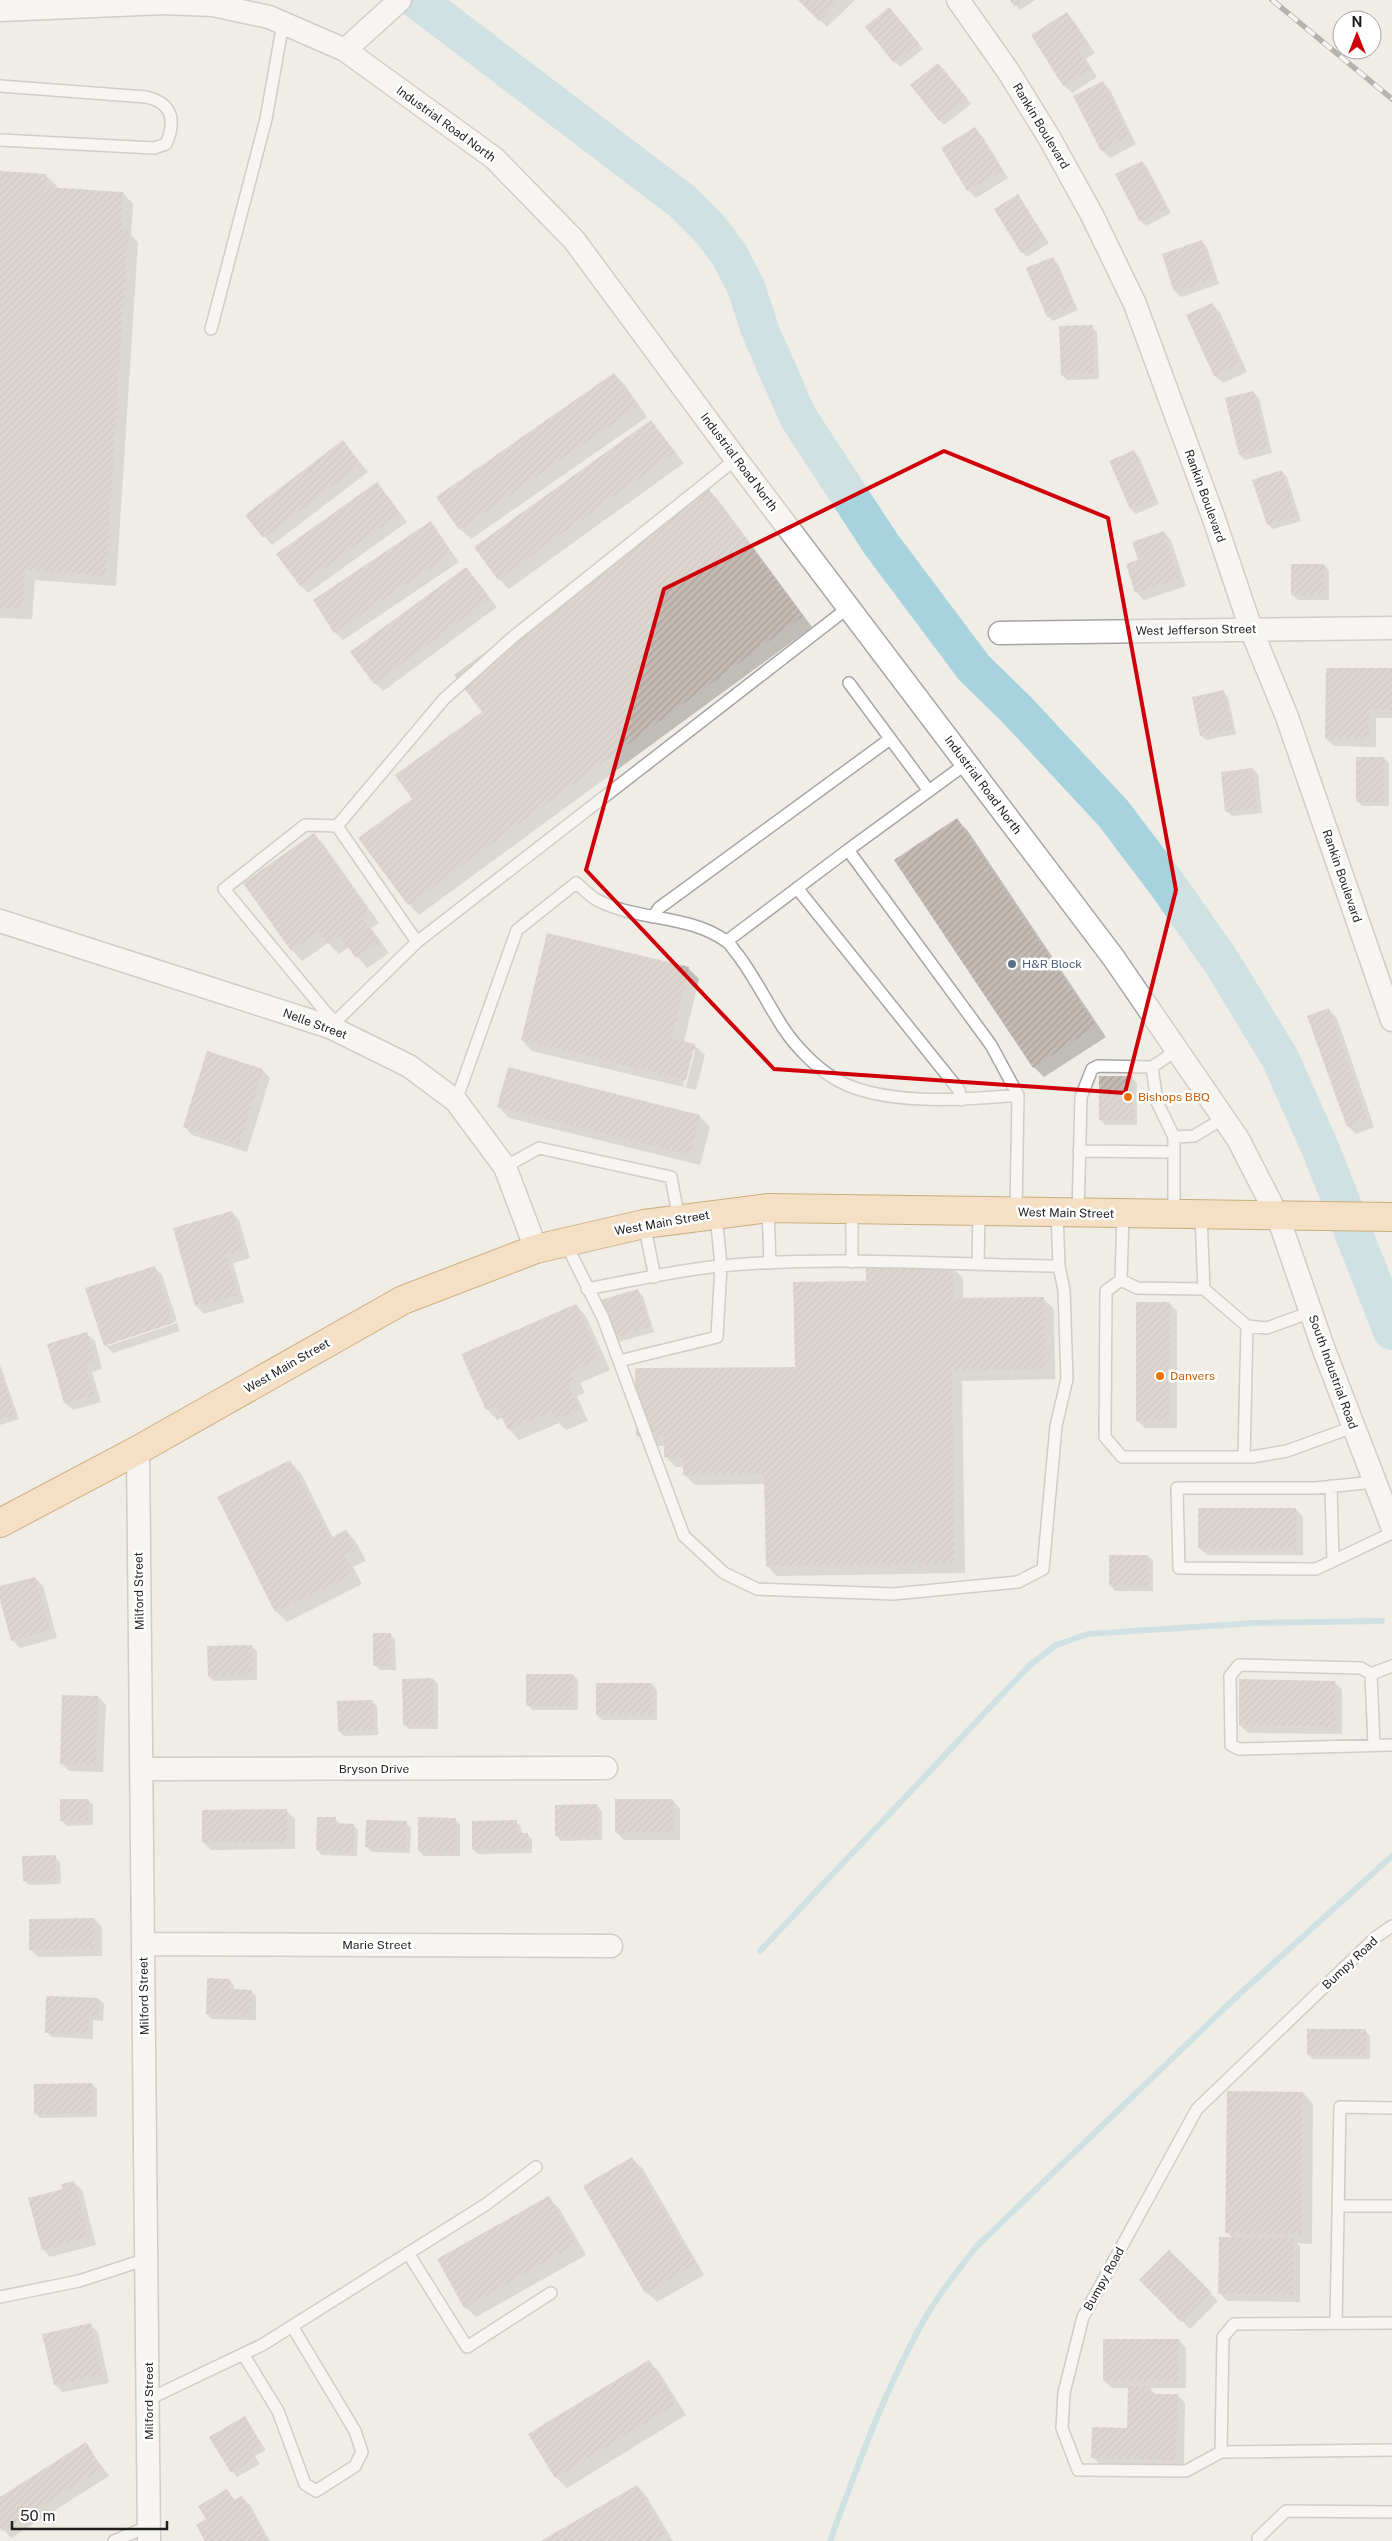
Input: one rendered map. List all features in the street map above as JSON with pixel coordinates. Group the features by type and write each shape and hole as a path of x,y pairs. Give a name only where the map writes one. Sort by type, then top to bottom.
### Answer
{"main road":[{"name":"West Main Street","path":"0,1522 138,1450 403,1300 536,1249 644,1224 768,1208 1201,1216 1383,1217"}],"street":[{"path":"345,50 400,0"},
{"name":"Rankin Boulevard","path":"958,0 1008,71 1050,139 1092,215 1135,304 1214,519 1251,629 1287,717 1392,1020"},
{"name":"Industrial Road North","path":"0,10 164,3 213,5 270,17 345,50 494,158 574,240 736,460 1114,957 1238,1140 1278,1217"},
{"name":"West Jefferson Street","path":"1000,633 1392,628"},
{"name":"Nelle Street","path":"0,921 333,1024 409,1066 456,1101 505,1167 536,1249"},
{"name":"South Industrial Road","path":"1278,1217 1353,1427 1392,1526"},
{"name":"Milford Street","path":"138,1450 150,2533"},
{"name":"Bryson Drive","path":"142,1769 606,1768"},
{"name":"Marie Street","path":"144,1944 611,1946"}],"lane":[{"path":"211,329 266,119 284,23"},
{"path":"0,86 152,98 165,104 168,110 171,131 166,144 154,148 0,140"},
{"path":"337,826 444,699 512,637 736,460"},
{"path":"337,826 305,825 224,890 328,1015 333,1024 418,942 849,607"},
{"path":"849,682 928,791"},
{"path":"653,917 659,908 890,739"},
{"path":"727,941 967,763"},
{"path":"337,826 418,942"},
{"path":"848,850 991,1045 1018,1095 1016,1212"},
{"path":"456,1101 517,930 576,883 596,900 703,929 727,941 752,974 785,1030 811,1059 833,1078 857,1088 926,1100 961,1100 1018,1095"},
{"path":"797,888 960,1090 961,1100"},
{"path":"566,1242 587,1289 603,1318 684,1536 724,1573 757,1589 893,1594 1018,1582 1043,1569 1056,1426 1067,1380 1064,1290 1059,1266 1079,1151 1081,1097 1092,1069 1098,1066 1152,1067 1177,1050"},
{"path":"1152,1067 1157,1102 1174,1137 1174,1215"},
{"path":"1174,1137 1194,1136 1224,1118"},
{"path":"505,1167 539,1148 671,1177 679,1219"},
{"path":"1079,1151 1174,1152"},
{"path":"768,1208 770,1263"},
{"path":"852,1210 852,1262"},
{"path":"978,1265 979,1212"},
{"path":"619,1361 717,1337 721,1266 716,1214"},
{"path":"1121,1280 1123,1214"},
{"path":"1201,1216 1204,1289"},
{"path":"644,1224 655,1277"},
{"path":"587,1289 721,1266 770,1263 852,1262 1059,1266"},
{"path":"1121,1280 1137,1288 1204,1289 1247,1326 1267,1328 1311,1312"},
{"path":"1121,1280 1106,1291 1105,1437 1122,1457 1244,1457 1287,1451 1353,1427"},
{"path":"1244,1457 1247,1326"},
{"path":"1374,1482 1331,1486 1177,1488 1179,1568 1316,1569 1392,1533"},
{"path":"1331,1486 1333,1561"},
{"path":"1371,1674 1361,1668 1239,1665 1230,1676 1231,1745 1239,1749 1392,1745"},
{"path":"1371,1674 1392,1666"},
{"path":"1371,1674 1374,1745"},
{"name":"Bumpy Road","path":"1392,1926 1376,1937 1196,2109 1083,2317 1064,2393 1062,2428 1078,2470 1186,2471 1221,2452 1392,2450"},
{"path":"1336,2323 1340,2107 1392,2108"},
{"path":"149,2399 243,2354 292,2326 485,2205 536,2167"},
{"path":"1338,2206 1392,2206"},
{"path":"408,2253 467,2347 551,2293"},
{"path":"0,2297 79,2282 148,2259"},
{"path":"1221,2452 1223,2337 1234,2324 1392,2323"},
{"path":"243,2354 278,2412 305,2484 316,2492 355,2466 362,2452 355,2431 292,2326"},
{"path":"1258,2541 1258,2538 1286,2511 1392,2512"},
{"path":"114,2541 150,2533"}],"highlighted area":[{"path":"944,451 1108,518 1176,890 1125,1093 774,1069 586,870 664,589"}],"building":[{"path":"798,0 839,0 819,21"},
{"path":"1010,0 1023,0 1014,6"},
{"path":"889,7 919,43 894,63 865,27"},
{"path":"1067,12 1088,45 1079,51 1090,69 1063,86 1031,35"},
{"path":"938,63 967,98 939,121 910,85"},
{"path":"1103,81 1129,136 1101,151 1073,96"},
{"path":"975,127 1002,170 967,191 941,148"},
{"path":"1142,161 1167,208 1140,222 1115,174"},
{"path":"0,171 47,174 46,187 123,192 121,229 128,230 106,576 25,570 22,609 0,609"},
{"path":"1018,194 1045,238 1021,253 994,209"},
{"path":"1202,240 1215,279 1174,292 1162,254"},
{"path":"1053,257 1074,305 1047,317 1026,268"},
{"path":"1212,303 1240,364 1214,376 1186,315"},
{"path":"1093,325 1094,374 1061,375 1059,326"},
{"path":"614,373 638,406 459,530 436,497"},
{"path":"1254,391 1268,448 1239,455 1225,398"},
{"path":"651,420 675,452 498,580 474,547"},
{"path":"343,440 361,464 263,538 245,515"},
{"path":"1134,450 1155,499 1130,509 1109,461"},
{"path":"1282,470 1296,516 1267,525 1252,480"},
{"path":"377,482 400,513 300,586 276,554"},
{"path":"708,488 803,616 408,905 358,838 412,799 395,775 482,712 454,675"},
{"path":"431,521 452,553 334,633 313,600"},
{"path":"1164,531 1179,578 1135,593 1126,564 1138,560 1132,542"},
{"path":"1291,564 1324,564 1324,595 1291,595"},
{"path":"466,567 490,598 374,684 350,652"},
{"path":"1326,668 1392,668 1392,710 1369,710 1369,739 1325,739"},
{"path":"1224,690 1232,729 1200,736 1192,697"},
{"path":"1356,757 1384,757 1384,802 1356,802"},
{"path":"1253,768 1257,808 1225,812 1221,772"},
{"path":"957,818 1096,1026 1033,1068 894,860"},
{"path":"314,833 369,912 361,917 379,942 356,958 340,936 328,944 318,932 291,951 243,883"},
{"path":"547,933 689,967 672,1038 695,1044 686,1080 521,1040"},
{"path":"1329,1008 1367,1119 1347,1127 1307,1016"},
{"path":"207,1051 263,1069 239,1145 183,1127"},
{"path":"508,1067 700,1115 690,1155 497,1107"},
{"path":"1099,1076 1133,1076 1133,1120 1099,1120"},
{"path":"232,1211 243,1250 226,1255 237,1295 195,1306 173,1228"},
{"path":"155,1266 173,1323 104,1346 85,1288"},
{"path":"953,1266 953,1298 1044,1297 1045,1369 952,1371 955,1563 766,1566 764,1474 683,1475 683,1457 664,1457 664,1436 636,1436 635,1368 795,1367 793,1282 866,1281 866,1268"},
{"path":"638,1289 650,1327 605,1340 594,1302"},
{"path":"1136,1302 1170,1302 1169,1421 1136,1421"},
{"path":"576,1304 600,1359 570,1372 575,1382 568,1385 579,1410 555,1420 551,1412 508,1430 496,1405 486,1410 461,1354"},
{"path":"87,1332 95,1361 85,1364 94,1395 64,1403 47,1344"},
{"path":"0,1370 15,1414 0,1419"},
{"path":"290,1460 330,1538 346,1530 356,1550 344,1556 352,1574 275,1612 217,1497"},
{"path":"1198,1508 1296,1508 1296,1548 1198,1548"},
{"path":"1109,1555 1148,1555 1148,1586 1109,1586"},
{"path":"35,1577 50,1630 11,1641 0,1600 0,1586"},
{"path":"373,1633 391,1633 391,1666 373,1666"},
{"path":"252,1645 253,1675 208,1676 207,1646"},
{"path":"526,1674 573,1674 573,1706 526,1706"},
{"path":"433,1678 434,1725 403,1725 402,1679"},
{"path":"1239,1679 1335,1681 1335,1727 1239,1725"},
{"path":"596,1683 652,1683 652,1715 596,1715"},
{"path":"62,1695 98,1696 96,1765 60,1764"},
{"path":"373,1700 373,1730 338,1731 337,1701"},
{"path":"60,1799 88,1799 89,1820 60,1821"},
{"path":"615,1799 673,1799 673,1833 615,1833"},
{"path":"597,1804 598,1836 555,1836 555,1805"},
{"path":"287,1809 287,1842 202,1842 202,1810"},
{"path":"317,1817 336,1817 336,1823 354,1824 353,1852 316,1850"},
{"path":"418,1817 456,1818 455,1852 418,1851"},
{"path":"366,1820 407,1821 405,1849 365,1847"},
{"path":"517,1820 517,1833 528,1833 528,1848 472,1849 472,1821"},
{"path":"56,1855 56,1880 23,1881 22,1856"},
{"path":"95,1918 95,1949 29,1950 29,1919"},
{"path":"207,1978 230,1979 229,1989 252,1990 251,2015 206,2014"},
{"path":"46,1996 99,1998 99,2016 89,2016 88,2034 45,2033"},
{"path":"1307,2029 1366,2029 1366,2055 1307,2055"},
{"path":"92,2083 92,2113 34,2114 34,2084"},
{"path":"1227,2091 1303,2092 1302,2234 1225,2233"},
{"path":"632,2157 695,2264 645,2293 583,2186"},
{"path":"74,2181 89,2237 42,2250 28,2198 63,2189 61,2184"},
{"path":"549,2196 576,2244 464,2308 437,2259"},
{"path":"1219,2237 1293,2238 1293,2295 1218,2294"},
{"path":"1169,2250 1211,2292 1181,2322 1139,2280"},
{"path":"91,2323 102,2375 54,2385 42,2334"},
{"path":"1103,2339 1179,2339 1179,2381 1103,2381"},
{"path":"649,2360 676,2404 555,2478 528,2434"},
{"path":"1128,2386 1150,2387 1149,2394 1178,2394 1176,2460 1091,2458 1092,2427 1127,2428"},
{"path":"245,2416 262,2445 251,2451 256,2458 231,2473 209,2437"},
{"path":"86,2442 102,2468 2,2531 0,2528 0,2497"},
{"path":"637,2485 665,2534 653,2541 541,2541"},
{"path":"227,2489 234,2500 242,2496 268,2541 205,2541 196,2525 206,2519 198,2506"}],"waterway":[{"path":"417,0 683,202 709,228 729,254 746,287 760,330 798,417 881,544 974,668 1016,709 1113,813 1166,883 1221,961 1280,1058 1321,1150 1392,1331"},
{"path":"760,1951 1030,1665 1056,1645 1088,1634 1254,1623 1382,1621"},
{"path":"830,2541 872,2429 910,2346 936,2301 977,2246 1234,1999 1392,1856"}],"railway":[{"path":"1272,0 1392,99"}],"place":[{"name":"H&R Block","path":"1012,964"},
{"name":"Bishops BBQ","path":"1128,1097"},
{"name":"Danvers","path":"1160,1376"}]}
